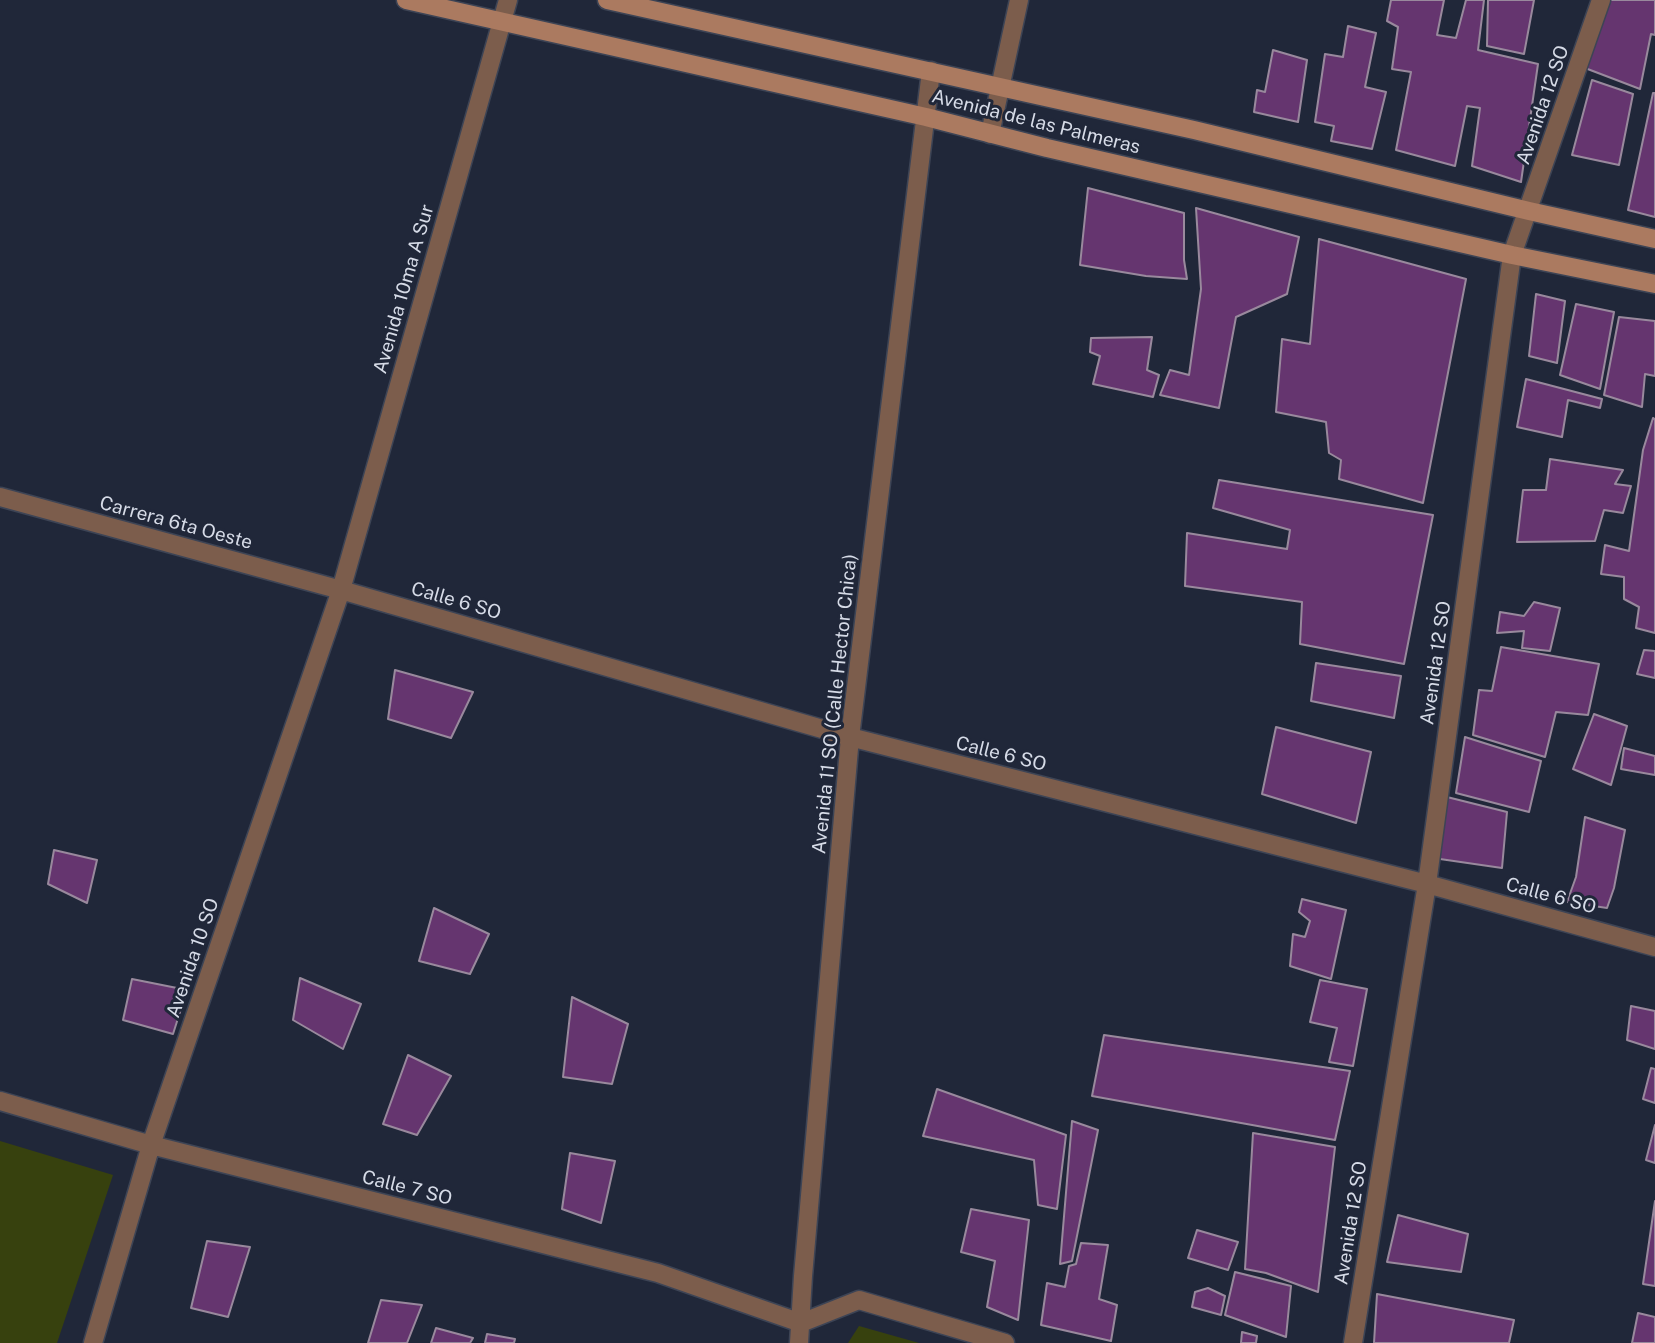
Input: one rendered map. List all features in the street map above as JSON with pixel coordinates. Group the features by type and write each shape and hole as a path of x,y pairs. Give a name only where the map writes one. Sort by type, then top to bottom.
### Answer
{"street":[{"name":"Avenida de las Palmeras","path":"407,0 926,117 1512,255 1655,284"},
{"name":"Avenida 10ma A Sur","path":"341,590 508,0"},
{"name":"Avenida de las Palmeras","path":"607,0 1002,86 1655,239"},
{"path":"990,134 1019,0"},
{"name":"Avenida 12 SO","path":"1353,1343 1427,884 1512,255 1601,0"},
{"name":"Avenida 11 SO (Calle Hector Chica)","path":"799,1343 850,737 931,71"},
{"name":"Carrera 6ta Oeste","path":"0,496 341,590"},
{"name":"Calle 6 SO","path":"341,590 850,737 1427,884 1655,947"},
{"name":"Avenida 10 SO","path":"93,1343 151,1145 341,590"},
{"name":"Calle 7 SO","path":"0,1101 151,1145 658,1273 801,1323"},
{"path":"812,1343 801,1323 859,1300 1005,1343"}],"green space":[{"path":"0,1141 113,1175 57,1343 0,1343"},
{"path":"859,1326 919,1343 848,1343"}],"building":[{"path":"1391,0 1444,0 1437,35 1456,38 1466,0 1484,0 1478,50 1538,64 1521,182 1472,166 1480,108 1467,106 1455,166 1396,150 1411,72 1392,69 1398,27 1387,21"},
{"path":"1488,0 1534,0 1524,54 1487,46"},
{"path":"1609,0 1655,0 1655,35 1651,34 1640,89 1585,68"},
{"path":"1348,26 1376,33 1365,87 1386,92 1372,149 1331,141 1334,126 1315,122 1325,54 1343,57"},
{"path":"1273,50 1307,60 1298,122 1254,112 1257,90 1265,92"},
{"path":"1592,80 1633,94 1619,165 1572,155"},
{"path":"1655,93 1655,217 1628,210"},
{"path":"1088,188 1184,213 1184,260 1187,279 1146,276 1080,265"},
{"path":"1196,208 1299,237 1287,294 1236,317 1219,408 1160,395 1170,370 1189,375 1201,289"},
{"path":"1319,239 1466,279 1423,503 1339,479 1341,460 1329,453 1326,422 1276,412 1282,339 1310,344"},
{"path":"1536,294 1565,301 1557,363 1529,356"},
{"path":"1576,304 1614,312 1600,389 1560,375"},
{"path":"1619,317 1655,321 1655,376 1645,374 1642,407 1604,395"},
{"path":"1152,337 1147,370 1159,375 1153,397 1093,384 1100,356 1090,352 1091,338"},
{"path":"1526,379 1602,399 1600,408 1568,400 1562,437 1517,427"},
{"path":"1653,418 1655,633 1636,628 1639,607 1624,599 1624,577 1601,574 1605,545 1629,551 1643,450"},
{"path":"1550,459 1623,470 1615,484 1631,486 1623,513 1604,510 1595,541 1517,542 1523,490 1546,490"},
{"path":"1219,480 1433,515 1404,664 1300,644 1302,602 1185,586 1187,533 1287,549 1290,530 1213,508"},
{"path":"1534,602 1560,608 1550,651 1522,648 1524,631 1497,633 1500,612 1524,616"},
{"path":"1501,647 1599,664 1588,715 1556,712 1545,757 1473,735 1479,690 1492,691"},
{"path":"1644,650 1655,651 1655,678 1637,674"},
{"path":"1316,663 1401,676 1394,718 1311,701"},
{"path":"395,670 473,692 451,738 388,719"},
{"path":"1594,714 1627,726 1611,785 1573,769"},
{"path":"1276,727 1371,752 1356,823 1262,794"},
{"path":"1465,737 1541,761 1529,812 1456,793"},
{"path":"1624,748 1655,756 1655,775 1621,769"},
{"path":"1439,795 1507,812 1502,868 1440,859"},
{"path":"1585,817 1625,830 1614,888 1607,908 1567,902 1576,877"},
{"path":"54,850 97,860 87,903 48,884"},
{"path":"1302,899 1346,910 1331,979 1290,966 1293,934 1305,937 1310,921 1299,912"},
{"path":"434,908 489,934 470,974 419,961"},
{"path":"300,978 361,1004 343,1049 293,1020"},
{"path":"132,979 187,990 173,1034 123,1020"},
{"path":"1320,980 1367,989 1353,1066 1329,1062 1337,1028 1310,1022"},
{"path":"572,997 628,1024 612,1084 563,1077"},
{"path":"1631,1006 1655,1011 1655,1049 1627,1040"},
{"path":"1104,1035 1350,1071 1335,1140 1092,1096"},
{"path":"408,1055 451,1076 417,1135 383,1124"},
{"path":"1651,1068 1655,1069 1655,1103 1643,1099"},
{"path":"937,1089 1066,1135 1057,1209 1038,1205 1034,1160 923,1136"},
{"path":"1072,1121 1098,1130 1072,1261 1060,1264"},
{"path":"1655,1125 1655,1163 1646,1160"},
{"path":"1253,1133 1335,1147 1318,1292 1266,1273 1245,1269"},
{"path":"570,1153 615,1161 601,1223 562,1209"},
{"path":"1655,1201 1655,1286 1643,1284"},
{"path":"971,1209 1029,1220 1018,1320 987,1307 995,1261 961,1252"},
{"path":"1398,1215 1468,1234 1461,1272 1387,1262"},
{"path":"1197,1230 1238,1242 1228,1270 1188,1258"},
{"path":"207,1241 250,1247 228,1317 191,1308"},
{"path":"1081,1243 1108,1245 1099,1299 1117,1305 1111,1341 1041,1325 1047,1283 1065,1287 1069,1266 1076,1264"},
{"path":"1235,1272 1291,1286 1286,1337 1225,1315"},
{"path":"1208,1288 1225,1296 1221,1315 1192,1307 1195,1292"},
{"path":"1377,1294 1514,1320 1509,1343 1374,1343"},
{"path":"381,1300 422,1305 407,1343 368,1343"},
{"path":"1638,1313 1655,1317 1655,1343 1632,1343"},
{"path":"436,1328 473,1338 470,1343 431,1343"},
{"path":"1242,1332 1257,1336 1256,1343 1241,1343"},
{"path":"487,1334 515,1339 514,1343 485,1343"}]}
